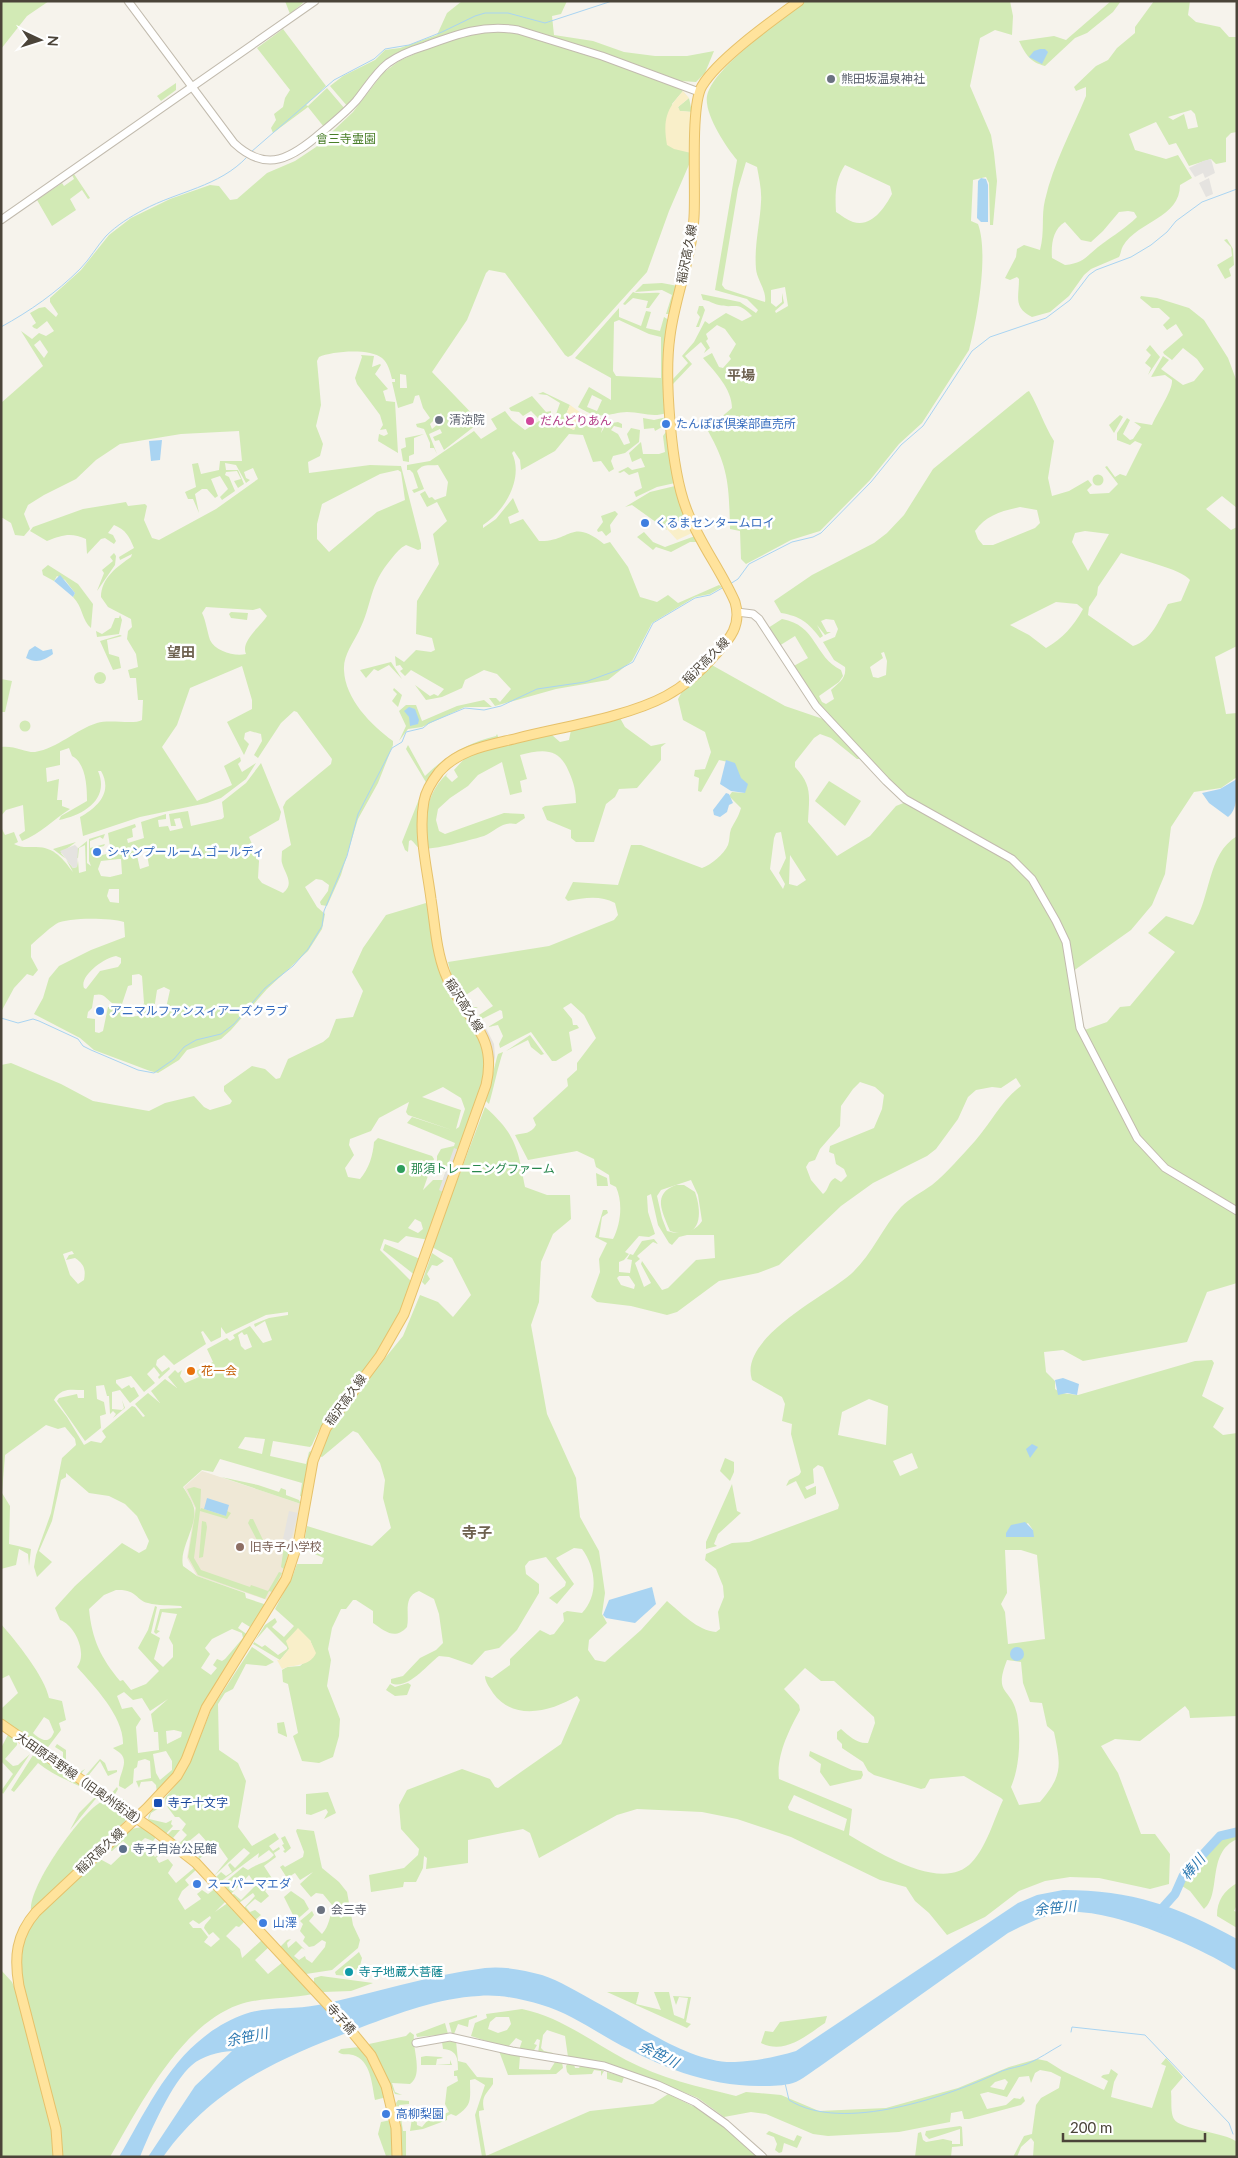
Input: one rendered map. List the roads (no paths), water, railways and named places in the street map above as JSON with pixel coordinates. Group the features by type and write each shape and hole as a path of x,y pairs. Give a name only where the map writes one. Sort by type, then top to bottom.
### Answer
{"main road":[{"path":"699,92 721,63 798,1"},
{"name":"稲沢高久線","path":"58,2157 56,2129 19,1986 16,1964 18,1943 26,1924 36,1912 136,1818 177,1776 186,1760 206,1708 286,1579 296,1552 310,1473 320,1439 336,1411 380,1356 404,1314 486,1085 490,1060 485,1039 477,1023 449,984 438,946 422,832 424,803 428,788 446,765 472,750 629,711 666,696 689,681 723,647 735,629 737,612 730,592 686,508 677,473 669,388 669,337 690,248 694,220 696,118 699,92"},
{"name":"大田原芦野線（旧奥州街道）","path":"1,1724 136,1818 196,1863 310,1984"},
{"name":"寺子橋","path":"310,1984 371,2055 390,2098 396,2128 398,2157"}],"street":[{"path":"128,1 240,149 256,158 274,161 288,157 309,144 348,109 381,69 395,58 473,29 489,27 518,30 602,56 699,92"},
{"path":"1,220 314,1"},
{"path":"737,612 757,616 816,706 905,799 1012,859 1032,879 1066,942 1080,1028 1137,1138 1165,1168 1237,1211"},
{"path":"416,2043 450,2037 512,2052 604,2066 658,2085 695,2102 726,2124 763,2157"}],"water":[{"path":"1045,49 1048,52 1042,64 1029,57 1034,51"},
{"path":"981,178 986,179 988,185 988,222 981,222 977,218 978,181"},
{"path":"162,440 160,460 151,461 149,441"},
{"path":"60,575 75,593 73,597 54,581"},
{"path":"35,646 43,651 52,649 53,654 47,658 34,661 26,658 29,650"},
{"path":"409,707 415,709 419,720 418,724 410,726 409,717 404,711"},
{"path":"726,760 735,763 741,778 748,784 745,793 731,791 720,784"},
{"path":"1237,779 1234,810 1228,817 1209,803 1202,793 1220,789"},
{"path":"726,793 729,794 733,803 729,805 727,812 720,817 714,815 713,810"},
{"path":"1063,1378 1079,1384 1077,1395 1067,1393 1058,1395 1055,1380"},
{"path":"1032,1444 1038,1447 1030,1458 1026,1449"},
{"path":"207,1498 229,1505 226,1516 204,1509"},
{"path":"1025,1522 1033,1530 1034,1537 1006,1537 1006,1533 1011,1525"},
{"path":"652,1587 656,1604 635,1623 606,1618 603,1615 609,1600"},
{"path":"1017,1647 1022,1649 1024,1654 1022,1659 1017,1661 1012,1659 1010,1654 1012,1649"},
{"name":"余笹川","path":"1063,1890 1111,1893 1133,1897 1194,1917 1237,1939 1237,1971 1199,1950 1150,1929 1100,1915 1077,1912 1058,1913 1038,1919 1008,1933 803,2078 789,2084 772,2086 739,2085 683,2073 648,2059 560,2012 534,2003 494,1996 464,1997 419,2007 376,2022 278,2062 228,2092 205,2111 183,2132 163,2157 148,2157 195,2086 232,2051 216,2053 200,2059 184,2073 169,2095 140,2157 119,2157 156,2092 178,2062 209,2033 234,2018 245,2014 339,2001 464,1971 485,1968 507,1968 535,1973 555,1980 663,2040 700,2056 718,2061 758,2060 796,2051 1018,1903 1037,1895"}],"waterway":[{"path":"251,152 334,80 374,59 385,49 409,45 485,13 508,13 545,23 612,1"},
{"path":"1,327 32,308 62,286 84,265 106,236 115,228 156,203 211,182 236,167 247,157"},
{"path":"730,584 738,579 749,564 792,542 821,533 871,482 901,445 923,426 972,351 990,337 1046,318 1070,300 1089,275 1096,270 1131,257 1151,245 1167,232 1176,221 1202,202 1237,189"},
{"path":"1,1018 18,1023 33,1019 39,1021 78,1039 83,1046 91,1050 138,1070 154,1073 174,1059 184,1047 196,1040 221,1034 234,1024 265,988 293,966 308,949 322,926 324,911 347,856 358,814 392,748 402,742 406,732 423,728 429,723 465,708 484,710 501,706 537,689 585,682 618,670 633,662 653,623 695,598 710,595 724,587"},
{"name":"棒川","path":"1158,1913 1175,1894 1183,1876 1220,1836 1237,1832"},
{"path":"1071,2032 1072,2027 1145,2035 1229,2123 1233,2134"},
{"path":"785,2083 789,2100 811,2110 837,2113 896,2108 954,2091 1002,2071 1027,2064 1061,2045"}],"place":[{"name":"熊田坂温泉神社","path":"831,79"},
{"name":"清涼院","path":"439,420"},
{"name":"だんどりあん","path":"530,421"},
{"name":"たんぽぽ倶楽部直売所","path":"666,424"},
{"name":"くるまセンタームロイ","path":"645,523"},
{"name":"シャンプールーム ゴールディ","path":"97,852"},
{"name":"アニマルファンスィアーズクラブ","path":"100,1011"},
{"name":"那須トレーニングファーム","path":"401,1169"},
{"name":"花一会","path":"191,1371"},
{"name":"旧寺子小学校","path":"240,1547"},
{"name":"寺子十文字","path":"158,1803"},
{"name":"寺子自治公民館","path":"123,1849"},
{"name":"スーパーマエダ","path":"197,1884"},
{"name":"会三寺","path":"321,1910"},
{"name":"山澤","path":"263,1923"},
{"name":"寺子地蔵大菩薩","path":"349,1972"},
{"name":"高柳梨園","path":"386,2114"}],"district":[{"name":"平場","path":"741,375"},
{"name":"望田","path":"181,652"},
{"name":"寺子","path":"477,1533"}],"park label":[{"name":"會三寺霊園","path":"346,139"}]}
